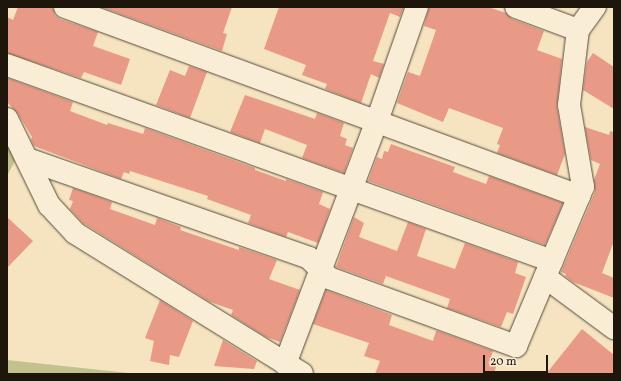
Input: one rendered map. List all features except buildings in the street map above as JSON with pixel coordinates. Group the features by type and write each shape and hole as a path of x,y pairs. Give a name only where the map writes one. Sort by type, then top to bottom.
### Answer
{"street":[{"path":"65,7 579,196"},
{"path":"7,118 49,205 75,233 294,369 321,270 377,121 417,7"},
{"path":"516,7 578,30"},
{"path":"27,160 309,258 329,278 516,346 583,187 569,105 578,30 595,7"},
{"path":"7,65 352,189 549,269 614,328"}],"green space":[{"path":"7,134 20,151 7,176"},
{"path":"7,360 138,374 7,374"}]}
